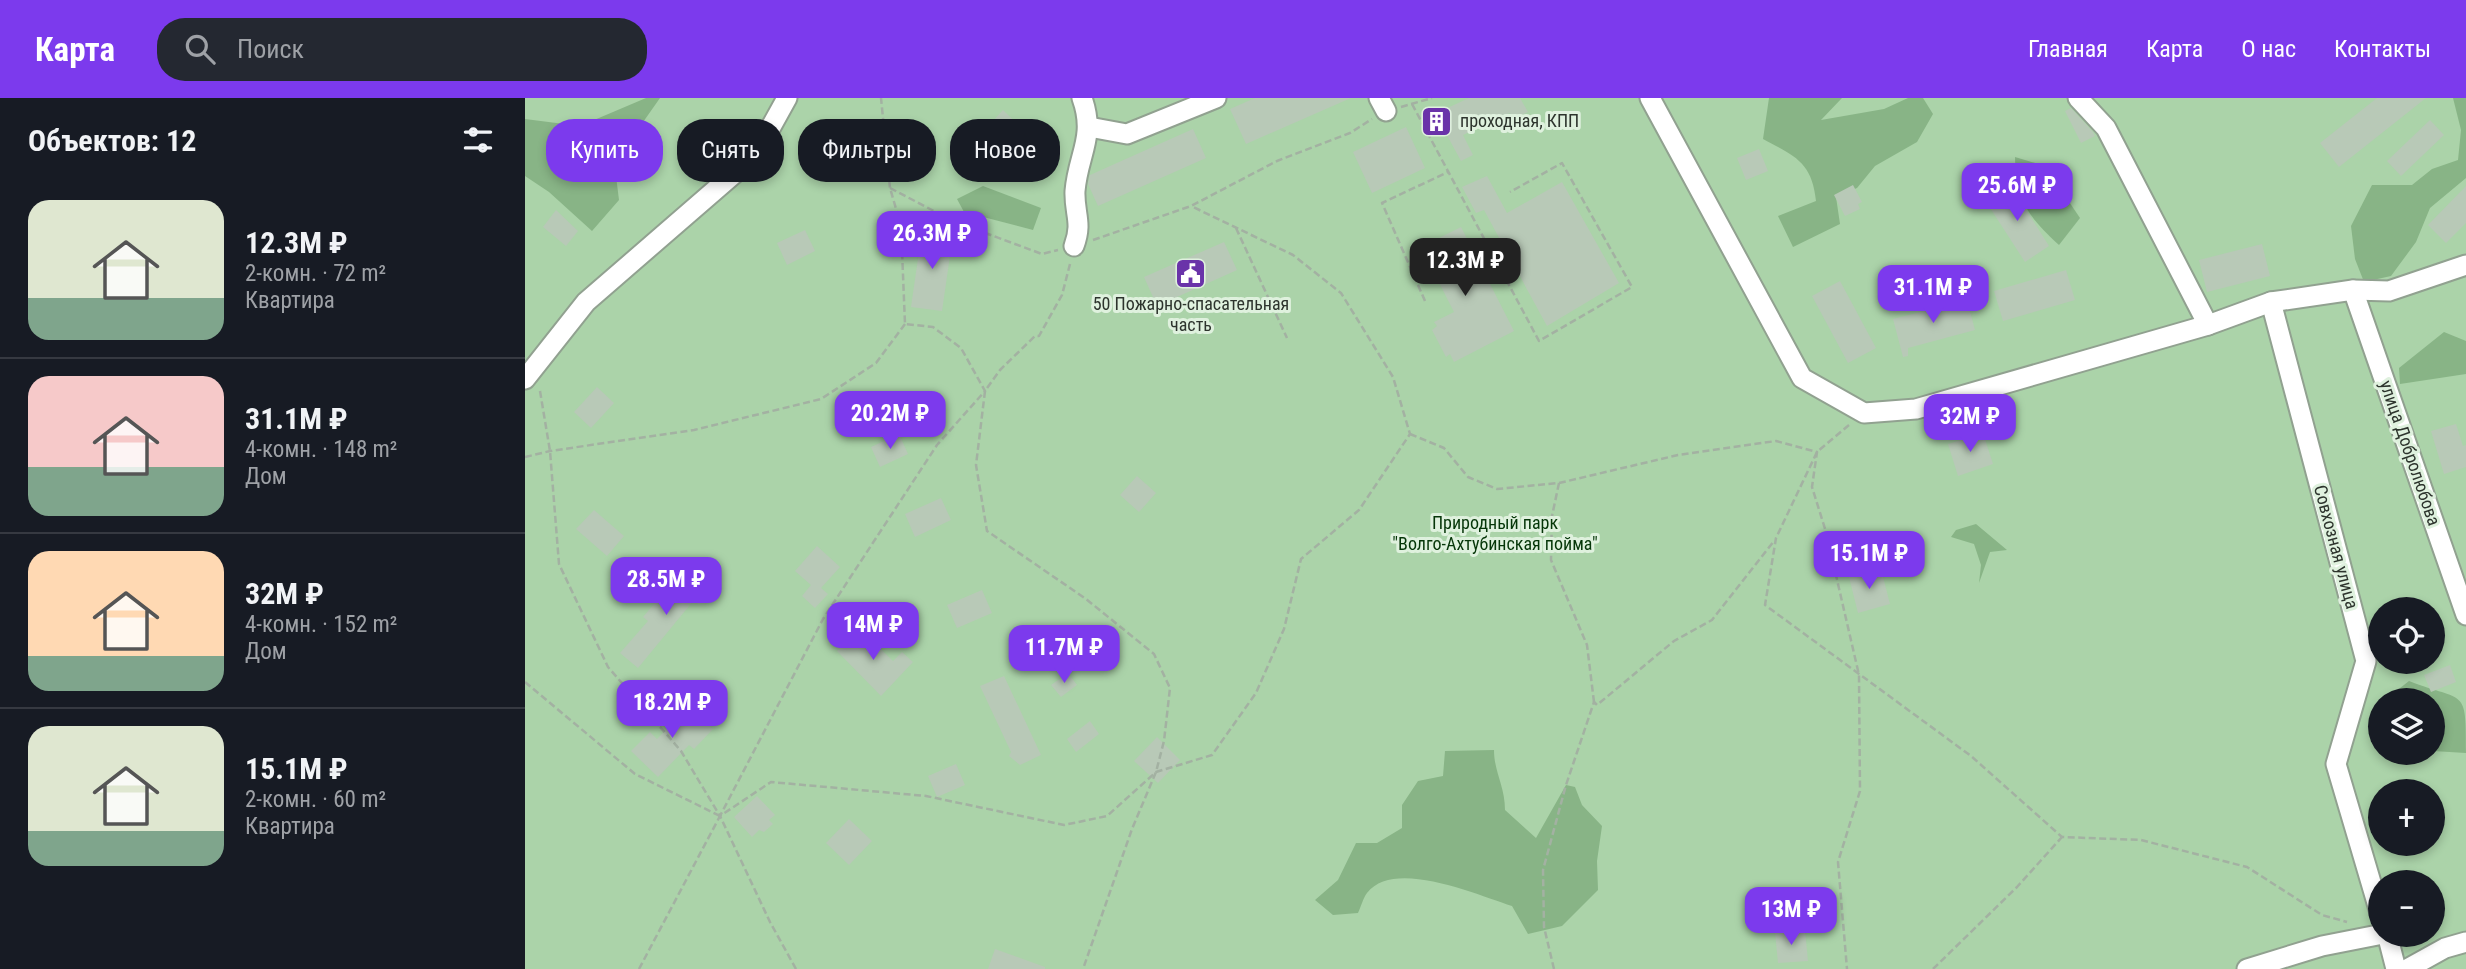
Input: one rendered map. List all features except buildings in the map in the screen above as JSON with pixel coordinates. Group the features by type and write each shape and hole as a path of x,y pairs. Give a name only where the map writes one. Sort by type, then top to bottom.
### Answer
{"street":[{"path":"530,375 586,302 736,172 766,136 787,98"},
{"path":"1074,246 1080,230 1075,192 1089,127 1082,98"},
{"path":"1089,127 1128,134 1216,98"},
{"path":"1650,98 1802,378 1864,413 1916,409 2208,325 2271,302 2353,290 2389,291 2466,265"},
{"path":"2078,98 2106,128 2208,325"},
{"name":"улица Добролюбова","path":"2353,290 2466,615"},
{"name":"Совхозная улица","path":"2271,302 2366,661 2336,764 2368,872"},
{"path":"2247,969 2322,946 2368,937"},
{"path":"2407,969 2445,948 2466,942"},
{"path":"2389,947 2396,969"}],"path":[{"path":"525,457 694,430 821,399 876,363 905,324 901,226 890,188 881,98"},
{"path":"890,188 953,221 1042,254 1074,246 1191,206 1277,161 1350,133 1382,104 1412,104 1433,98"},
{"path":"1412,104 1539,341 1632,287 1562,163 1510,192"},
{"path":"1425,301 1382,203 1448,172"},
{"path":"1191,206 1293,255 1342,293 1393,377 1410,434"},
{"path":"1236,228 1287,338"},
{"path":"639,969 823,619 937,445 1000,370 1035,336 1039,336 1062,295 1074,246"},
{"path":"905,324 933,327 961,348 985,391 975,465 987,531 1086,599 1154,654 1170,688 1164,741 1156,772 1132,829 1083,969"},
{"path":"530,375 546,416 559,564 608,667 681,751 720,816 770,922 796,969"},
{"path":"1594,702 1597,705 1674,641 1712,620 1776,538 1817,452 1864,413"},
{"path":"1410,434 1444,448 1468,477 1497,489 1559,483 1678,455 1776,441 1817,452"},
{"path":"720,816 771,782 926,796 1064,825 1107,816 1156,772 1212,755 1256,693 1284,629 1301,559 1359,510 1410,434"},
{"path":"1817,452 1812,487 1832,556 1859,675 1860,791 1838,862 1847,969"},
{"path":"1553,969 1545,927 1543,870 1566,785 1594,702 1587,645 1551,561 1552,516 1559,483"},
{"path":"1776,538 1765,605 1971,756 2062,837 2141,840 2247,867 2322,915 2357,925"},
{"path":"525,682 635,774 720,816"},
{"path":"1933,969 2017,887 2062,837"}],"green space":[{"name":"Природный парк \"Волго-Ахтубинская пойма\"","path":"525,98 2466,98 2466,969 525,969"},
{"path":"646,98 660,98 645,119 596,119"},
{"path":"1769,98 1842,98 1821,120 1884,109 1908,98 1923,98 1933,114 1917,142 1875,166 1857,188 1836,197 1840,224 1793,247 1778,216 1816,201 1814,188 1811,177 1800,162 1763,139"},
{"path":"2453,98 2466,98 2466,178 2430,208 2416,242 2391,276 2364,282 2355,259 2351,226 2372,185 2412,185 2432,169 2458,160 2461,130"},
{"path":"525,119 546,122 546,182 617,182 619,200 592,231 549,192 525,176"},
{"path":"2015,157 2045,166 2080,218 2059,245 2039,225 2021,197"},
{"path":"983,186 1041,208 1033,230 964,212 957,199"},
{"path":"2444,332 2466,341 2466,374 2400,384 2399,368"},
{"path":"1976,524 2007,550 1990,552 1979,583 1981,565 1974,544 1951,537 1956,530"},
{"path":"2409,681 2429,688 2400,688"},
{"path":"2445,694 2459,700 2463,707 2466,753 2445,752"},
{"path":"1494,750 1505,810 1536,838 1566,785 1575,787 1582,805 1602,826 1597,861 1598,890 1562,926 1528,934 1512,906 1437,882 1416,879 1396,879 1380,883 1364,897 1358,913 1333,915 1315,900 1338,880 1356,843 1377,843 1402,828 1402,805 1418,781 1443,776 1445,751"}],"place":[{"name":"проходная, КПП","path":"1437,121"},
{"name":"50 Пожарно-спасательная часть","path":"1191,274"}]}
